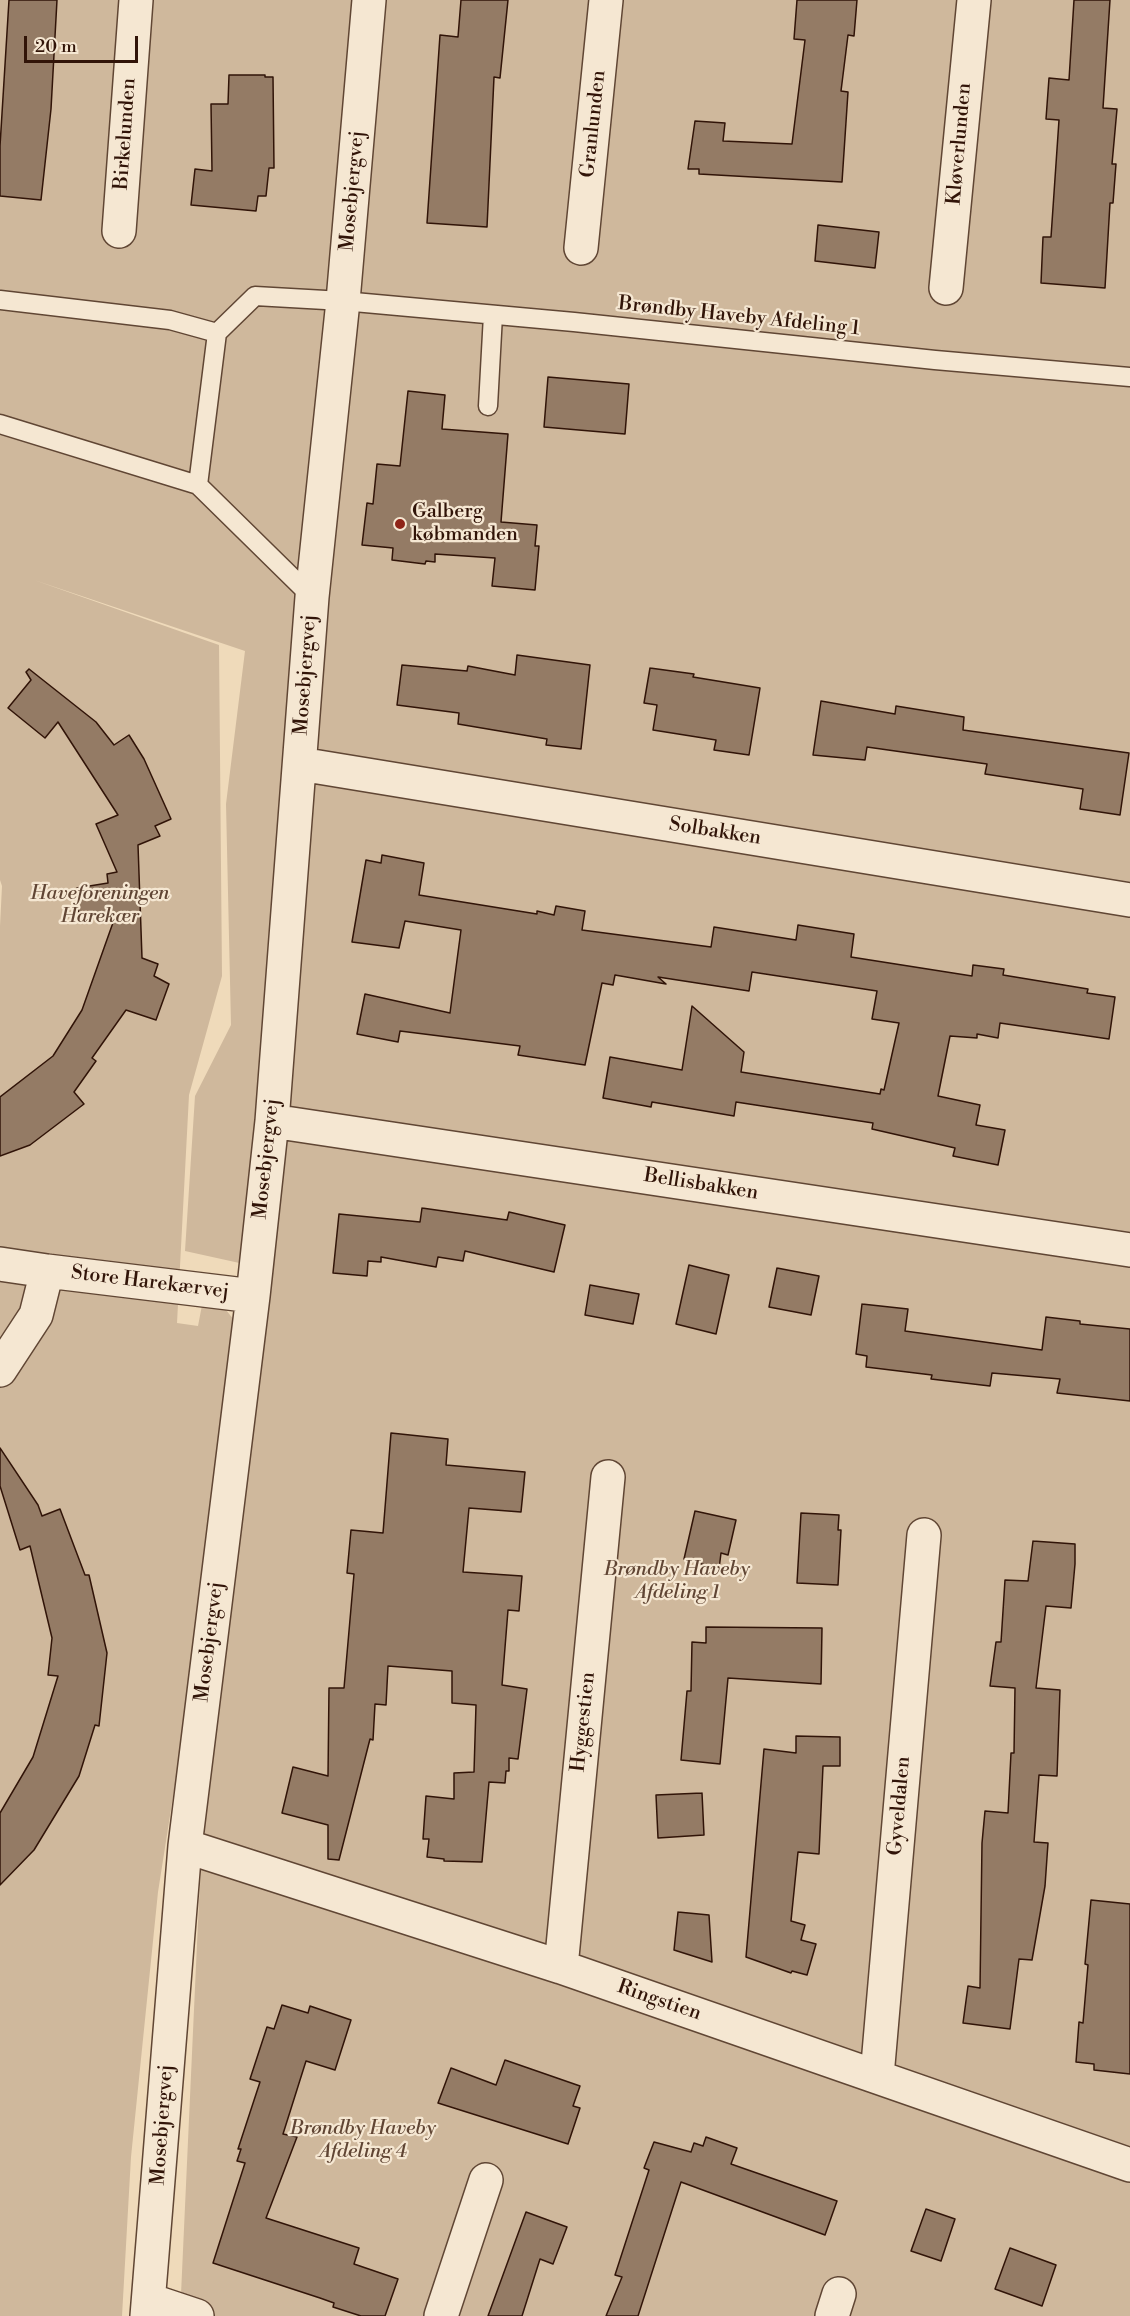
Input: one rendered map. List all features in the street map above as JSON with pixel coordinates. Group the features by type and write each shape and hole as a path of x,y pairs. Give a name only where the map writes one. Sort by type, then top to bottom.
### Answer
{"street":[{"name":"Birkelunden","path":"118,231 136,0"},
{"name":"Mosebjergvej","path":"148,2308 185,1846 253,1296 272,1121 312,597 343,301 369,0"},
{"name":"Granlunden","path":"581,248 606,0"},
{"name":"Kløverlunden","path":"946,288 974,0"},
{"name":"Solbakken","path":"300,764 1130,900"},
{"name":"Bellisbakken","path":"272,1121 1130,1250"},
{"name":"Store Harekærvej","path":"0,1264 253,1296"},
{"name":"Store Harekærvej","path":"0,1370 36,1315 47,1271"},
{"name":"Hyggestien","path":"561,1967 608,1477"},
{"name":"Gyveldalen","path":"877,2076 924,1535"},
{"name":"Ringstien","path":"185,1846 561,1967 1130,2165"},
{"path":"441,2316 486,2180"},
{"path":"148,2308 197,2316"}],"lane":[{"name":"Brøndby Haveby Afdeling 1","path":"218,333 255,296 343,301 935,360 1130,377"},
{"path":"0,300 170,320 218,333 198,485"},
{"path":"488,406 493,315"},
{"path":"0,424 198,485 312,597"}],"green space":[{"name":"Brøndby Haveby Afdeling 1","path":"0,0 1130,0 1130,2316 180,2316 199,1900 238,1352 216,1523 158,1892 131,2157 122,2316 0,2316 0,926 2,886 0,880","holes":["34,580 245,651 226,804 231,1025 195,1096 185,1251 244,1264 234,1320 222,1305 203,1300 198,1326 177,1323 189,1095 222,976 219,645"]}],"building":[{"path":"9,0 57,0 51,109 41,200 0,196 0,146"},
{"path":"461,0 508,0 500,78 494,77 487,227 427,223 440,35 458,37"},
{"path":"797,0 857,0 854,36 848,35 841,91 848,92 842,182 699,174 699,169 688,169 695,121 725,123 723,141 792,144 805,40 794,39"},
{"path":"1074,0 1110,0 1103,108 1117,109 1112,164 1116,164 1113,203 1110,203 1105,288 1041,283 1043,237 1051,237 1059,120 1046,119 1049,78 1069,80"},
{"path":"229,75 273,77 274,168 269,168 266,196 258,196 256,211 191,205 195,169 212,171 211,104 228,104"},
{"path":"818,225 879,232 875,268 815,261"},
{"path":"548,377 629,384 625,434 544,427"},
{"path":"408,391 445,395 442,429 508,434 501,522 537,525 535,546 539,546 535,590 492,586 495,558 435,554 435,562 426,561 425,564 392,560 393,548 362,545 367,503 373,504 377,464 400,466"},
{"path":"517,655 590,665 581,749 546,745 547,739 458,724 459,713 397,705 402,665 467,671 468,666 515,675"},
{"path":"650,668 694,674 693,677 760,688 749,755 714,750 716,740 653,730 657,705 644,703"},
{"path":"29,669 96,722 114,745 129,735 144,759 171,819 155,826 160,836 138,845 142,958 158,964 154,976 169,984 156,1020 126,1010 92,1058 96,1061 74,1092 84,1104 30,1145 0,1156 0,1097 53,1056 82,1010 115,917 79,918 77,888 108,883 107,874 117,872 96,824 118,815 58,722 45,738 8,708 31,680 26,672"},
{"path":"821,701 895,714 896,706 964,717 963,730 1129,753 1120,815 1080,809 1083,789 985,774 987,764 867,747 865,760 813,755"},
{"path":"382,855 424,863 419,895 537,914 537,911 554,915 556,906 585,911 582,930 711,947 714,927 796,940 798,925 854,934 851,957 972,976 973,965 1004,969 1003,975 1088,989 1087,993 1115,997 1109,1039 1000,1023 998,1038 977,1034 977,1038 950,1036 938,1096 980,1105 976,1125 1005,1130 998,1165 953,1156 955,1148 872,1129 873,1123 736,1102 734,1116 652,1102 651,1107 603,1098 610,1057 682,1070 692,1006 744,1052 741,1072 880,1094 881,1089 884,1090 899,1023 872,1019 877,991 752,972 749,991 658,977 666,984 615,975 613,985 602,983 585,1065 518,1055 520,1046 400,1031 398,1042 357,1034 365,994 450,1013 461,930 405,921 399,948 352,942 366,860 381,863"},
{"path":"422,1208 507,1220 509,1212 565,1225 554,1272 465,1251 463,1261 438,1257 436,1267 381,1257 381,1262 368,1261 367,1276 333,1273 339,1214 420,1222"},
{"path":"689,1265 729,1275 716,1334 676,1324"},
{"path":"777,1268 819,1276 811,1315 769,1307"},
{"path":"590,1285 639,1294 633,1324 585,1315"},
{"path":"862,1304 908,1309 905,1331 1042,1350 1046,1317 1080,1321 1080,1324 1130,1329 1130,1401 1057,1393 1060,1379 992,1373 990,1386 931,1379 932,1375 866,1367 867,1356 856,1354"},
{"path":"391,1433 448,1439 446,1465 525,1472 521,1512 469,1508 463,1572 522,1576 519,1611 508,1610 502,1685 527,1689 518,1759 509,1758 509,1771 506,1771 505,1783 489,1782 482,1862 444,1861 444,1859 427,1857 429,1839 423,1839 426,1796 454,1799 454,1773 474,1772 476,1705 452,1703 452,1671 388,1666 386,1705 375,1704 373,1740 370,1739 339,1860 328,1859 328,1825 282,1813 293,1767 328,1776 329,1688 344,1688 354,1574 347,1573 351,1530 383,1533"},
{"path":"0,1448 38,1505 42,1516 60,1509 85,1575 89,1575 107,1653 99,1726 95,1725 79,1776 34,1850 0,1885 0,1813 33,1757 58,1676 48,1675 52,1638 30,1546 20,1550 0,1486"},
{"path":"695,1511 736,1520 728,1555 721,1553 719,1569 684,1559"},
{"path":"801,1513 839,1515 838,1530 841,1530 838,1585 797,1583"},
{"path":"1033,1541 1075,1544 1075,1564 1071,1608 1046,1606 1036,1688 1060,1690 1057,1776 1039,1775 1034,1842 1048,1843 1045,1886 1032,1960 1019,1959 1010,2029 963,2023 968,1986 980,1988 982,1843 985,1811 1008,1813 1011,1753 1014,1753 1015,1688 990,1686 996,1642 1001,1642 1005,1580 1028,1581"},
{"path":"706,1627 822,1628 821,1684 728,1678 720,1764 681,1760 687,1691 691,1691 692,1642 706,1643"},
{"path":"796,1736 840,1737 840,1766 823,1766 819,1854 798,1852 791,1921 805,1925 801,1940 816,1944 807,1975 792,1971 791,1973 746,1957 764,1749 796,1753"},
{"path":"702,1793 704,1835 658,1838 656,1795"},
{"path":"1091,1900 1130,1904 1130,2074 1094,2070 1094,2064 1076,2062 1079,2022 1083,2023 1088,1965 1085,1964"},
{"path":"678,1912 709,1915 712,1962 674,1950"},
{"path":"282,2005 308,2013 310,2006 351,2020 335,2070 306,2061 283,2134 297,2137 266,2218 359,2248 354,2264 398,2279 385,2316 361,2316 333,2307 334,2303 213,2263 245,2163 237,2161 241,2149 238,2149 260,2082 250,2079 267,2027 274,2029"},
{"path":"505,2060 580,2086 573,2106 580,2108 568,2144 438,2103 451,2068 496,2085"},
{"path":"706,2137 737,2148 731,2164 837,2201 825,2235 681,2182 638,2316 606,2316 622,2277 615,2275 649,2170 644,2168 654,2142 691,2152 694,2143 703,2146"},
{"path":"926,2209 955,2219 941,2261 911,2251"},
{"path":"526,2212 567,2227 553,2264 540,2259 522,2316 488,2316"},
{"path":"1010,2248 1056,2265 1042,2306 995,2289"}],"place":[{"name":"Galberg købmanden","path":"400,524"}],"park label":[{"name":"Haveforeningen Harekær","path":"100,906"},
{"name":"Brøndby Haveby Afdeling 4","path":"363,2140"}]}
